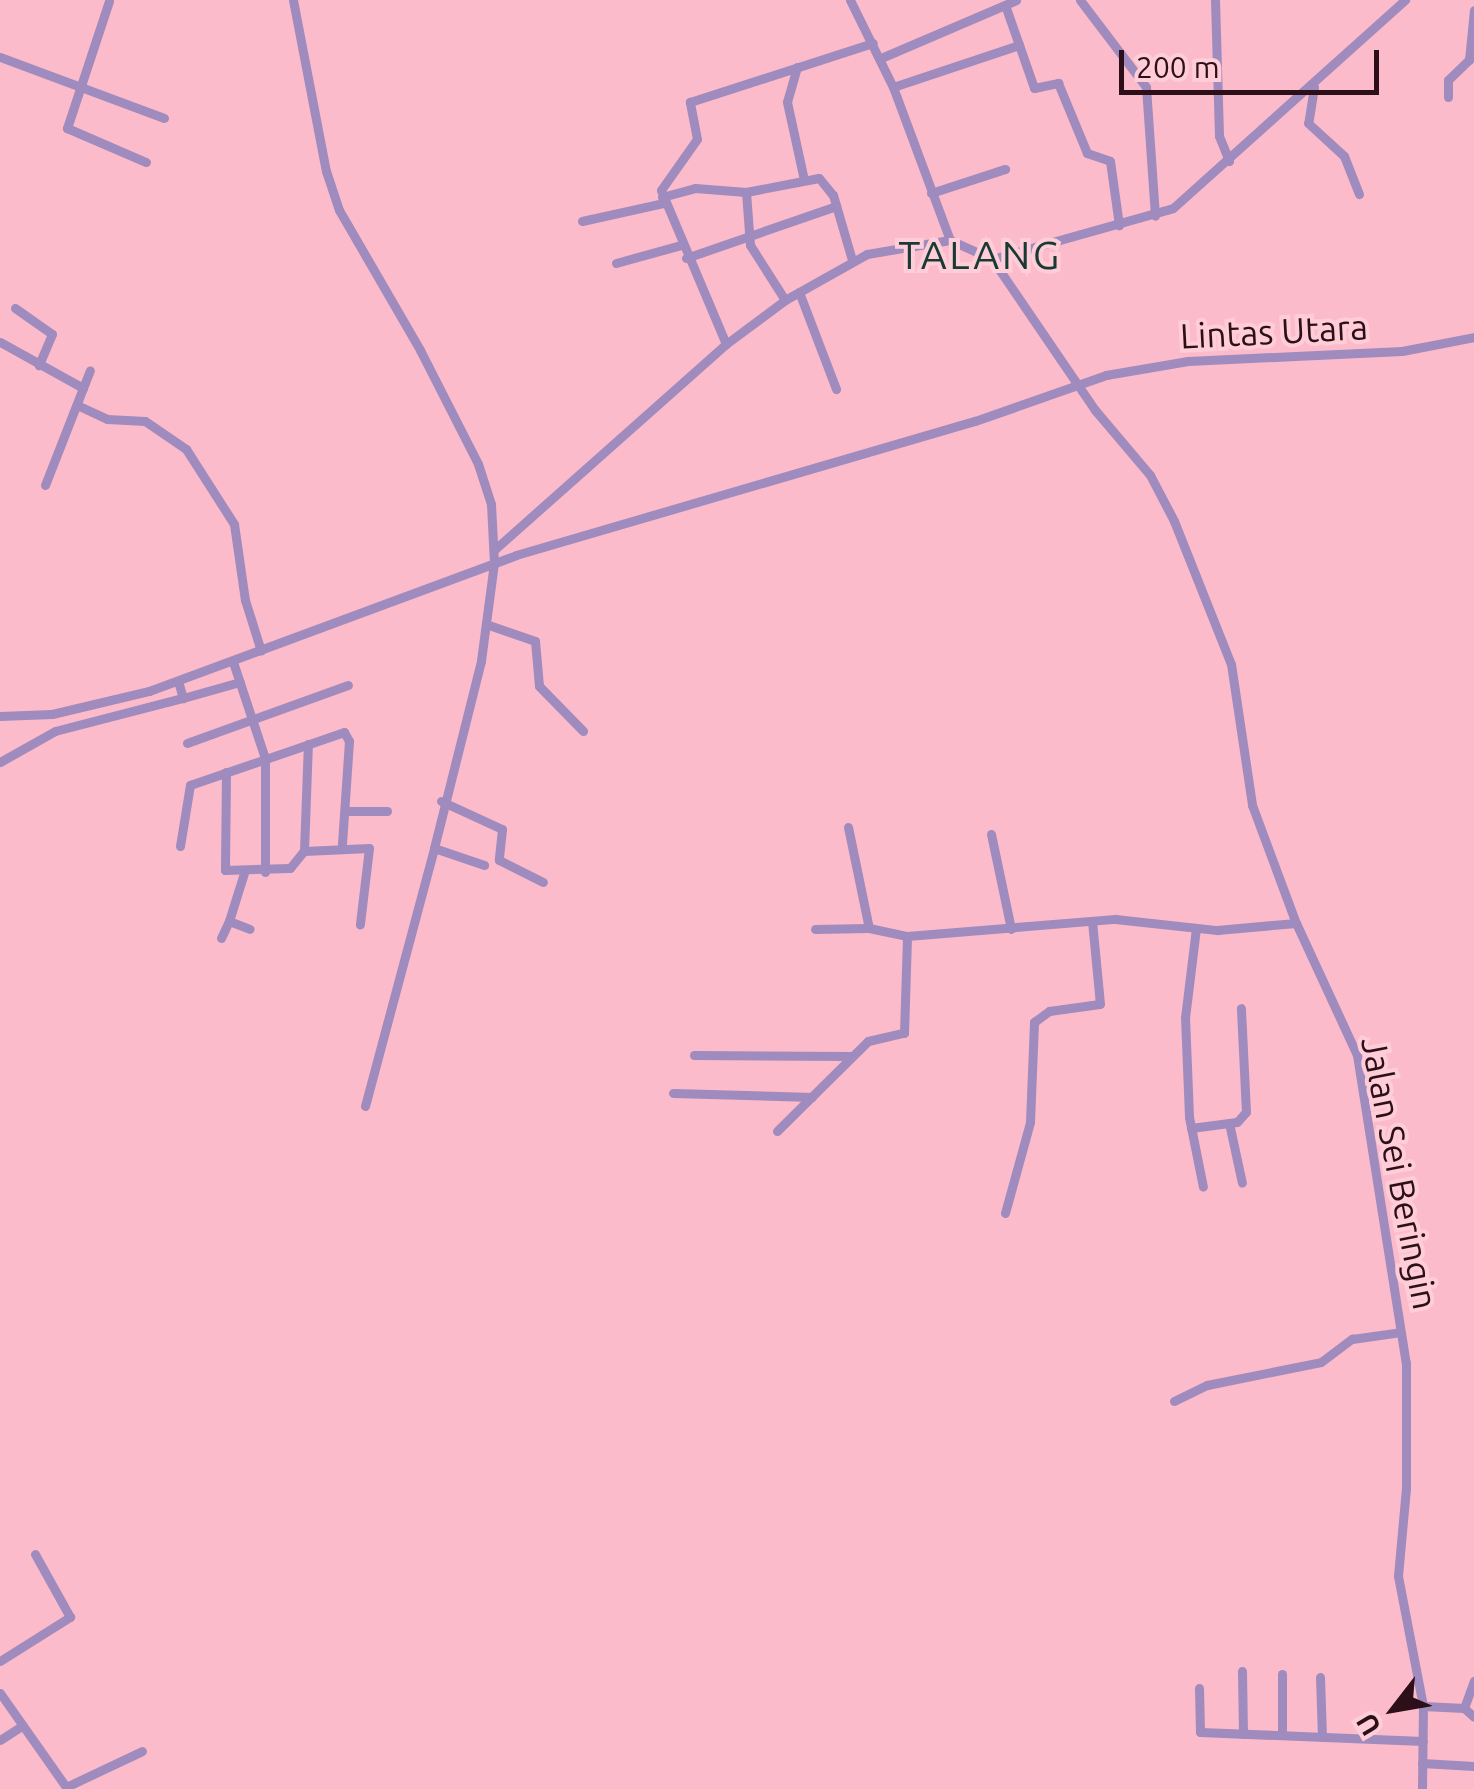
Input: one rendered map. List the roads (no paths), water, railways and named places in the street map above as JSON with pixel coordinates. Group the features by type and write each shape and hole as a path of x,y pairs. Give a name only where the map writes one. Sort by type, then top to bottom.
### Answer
{"street":[{"path":"293,0 326,171 339,210 478,464 491,504 494,550 486,624 441,801 434,848 365,1106"},
{"path":"850,0 881,58 950,240"},
{"path":"881,58 1016,0"},
{"path":"1080,0 1146,87 1155,216"},
{"path":"1215,0 1219,136 1228,160"},
{"path":"494,550 726,344 785,300 852,260 950,240 992,259 1155,216 1228,160 1404,0"},
{"path":"109,1 67,128 146,162"},
{"path":"1005,5 1034,88 1058,83 1087,154 1110,161 1119,225"},
{"path":"1448,97 1448,80 1468,60 1474,10"},
{"path":"726,344 663,200 664,184 697,139 693,98 874,42"},
{"path":"893,87 1019,44"},
{"path":"0,57 164,118"},
{"path":"797,66 788,102 804,180"},
{"path":"1314,85 1308,123 1344,156 1360,194"},
{"path":"931,193 1005,169"},
{"path":"582,221 695,188 746,192 804,180 826,181 852,260"},
{"path":"746,192 748,232 755,258 785,300"},
{"path":"686,258 748,232 836,206"},
{"path":"616,263 681,246"},
{"name":"Jalan Sei Beringin","path":"992,259 1078,386 1156,484 1222,636 1246,783 1296,923 1356,1055 1401,1332 1406,1488 1398,1576 1423,1706 1422,1789"},
{"path":"800,292 836,389"},
{"path":"14,308 52,334 39,365"},
{"name":"Lintas Utara","path":"0,716 76,710 178,681 494,562 1078,386 1188,361 1402,351 1474,337"},
{"path":"0,342 83,388"},
{"path":"45,485 90,370"},
{"path":"76,404 107,419 145,420 186,449 234,524 244,600 262,651"},
{"path":"486,624 534,640 539,686 583,731"},
{"path":"233,662 265,758 265,872"},
{"path":"178,681 183,698"},
{"path":"0,762 55,732 240,682"},
{"path":"187,743 348,685"},
{"path":"180,846 188,788 265,758 348,734 347,810 342,845"},
{"path":"226,772 223,868 265,872 298,864 304,851 308,744"},
{"path":"441,801 502,829 499,860 542,882"},
{"path":"347,810 387,811"},
{"path":"848,827 869,928"},
{"path":"991,834 1012,929"},
{"path":"304,851 342,845 371,851 360,924"},
{"path":"434,848 484,864"},
{"path":"221,938 244,873"},
{"path":"815,929 869,928 907,936 1137,918 1196,928 1296,923"},
{"path":"229,921 250,929"},
{"path":"1004,1214 1030,1122 1034,1022 1049,1011 1100,1004 1092,921"},
{"path":"1196,928 1184,1017 1192,1128 1203,1187"},
{"path":"778,1131 871,1038 904,1033 907,936"},
{"path":"1192,1128 1230,1123 1246,1112 1241,1008"},
{"path":"694,1055 851,1056"},
{"path":"673,1093 812,1096"},
{"path":"1230,1123 1242,1183"},
{"path":"1174,1401 1206,1386 1322,1362 1352,1339 1401,1332"},
{"path":"0,1660 70,1617 36,1554"},
{"path":"1242,1672 1243,1734"},
{"path":"1282,1674 1282,1735"},
{"path":"1320,1677 1322,1737"},
{"path":"1464,1708 1474,1681"},
{"path":"1199,1688 1200,1732 1423,1741"},
{"path":"0,1692 20,1727 66,1788 142,1751"},
{"path":"1423,1706 1464,1708 1474,1717"},
{"path":"0,1740 20,1727"},
{"path":"1422,1764 1474,1766"}],"district":[{"name":"TALANG","path":"980,255"}]}
